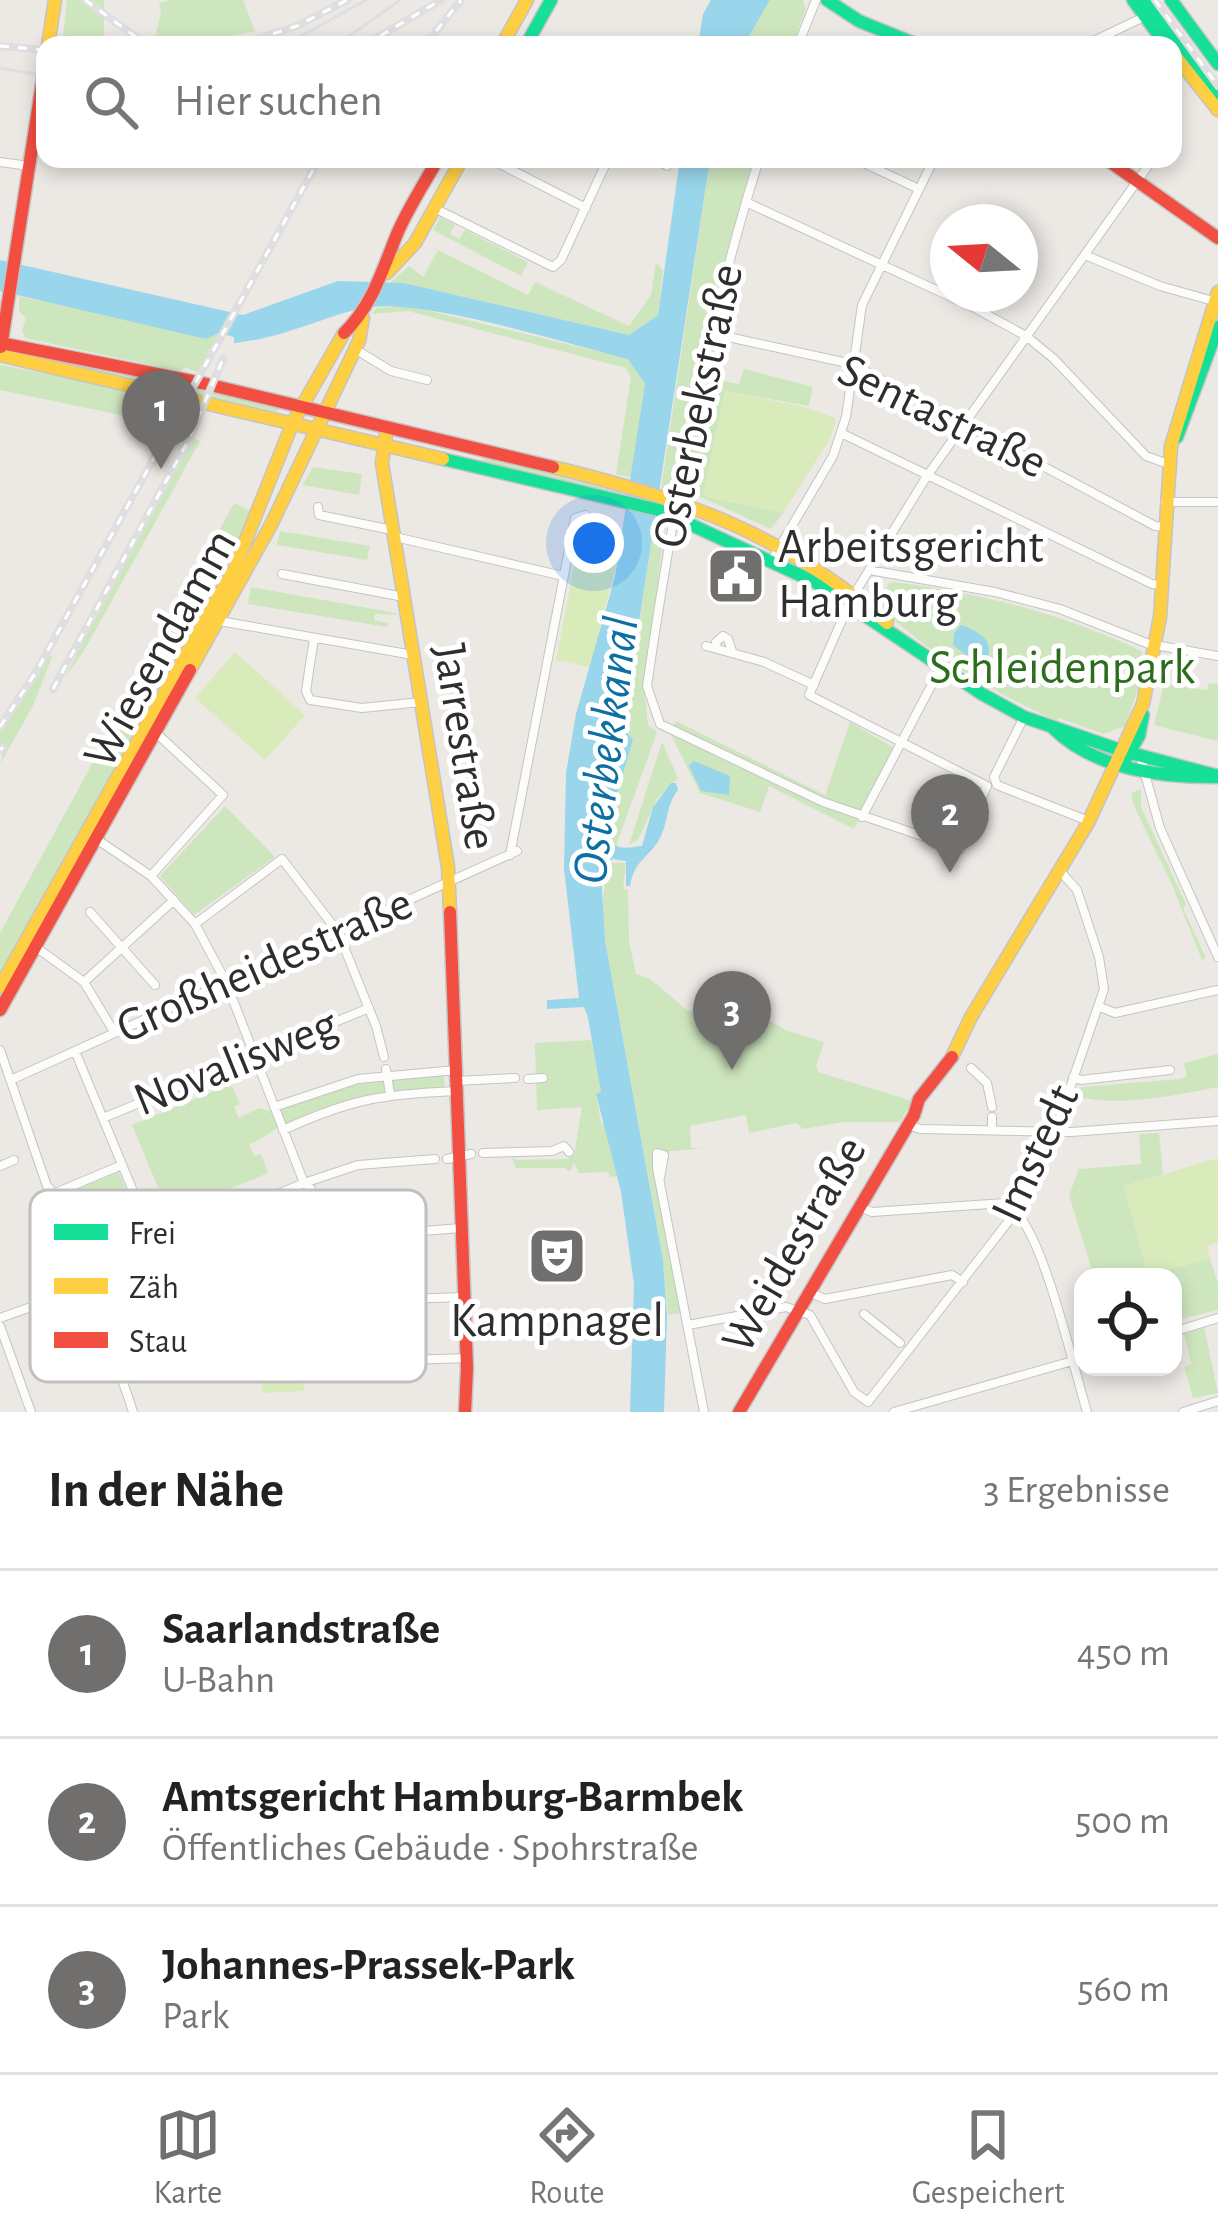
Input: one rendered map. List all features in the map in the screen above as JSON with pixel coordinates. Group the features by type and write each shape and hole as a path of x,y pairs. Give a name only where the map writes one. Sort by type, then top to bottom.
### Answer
{"street":[{"path":"49,36 55,0"},
{"path":"507,36 527,0"},
{"path":"531,36 550,0"},
{"path":"801,36 816,0"},
{"path":"827,0 895,36"},
{"path":"1132,0 1165,36"},
{"path":"1144,0 1160,36"},
{"path":"1173,1 1218,64"},
{"path":"1106,36 1149,18"},
{"path":"1182,55 1218,96"},
{"path":"1182,64 1218,110"},
{"path":"0,348 36,121"},
{"path":"0,162 29,166"},
{"name":"Wiesendamm","path":"0,1010 31,943 271,525 355,349 363,314 398,232 433,168"},
{"name":"Wiesendamm","path":"381,280 411,249 457,168"},
{"path":"508,168 586,208"},
{"path":"434,208 553,267 561,260 604,168"},
{"name":"Osterbekstraße","path":"756,168 666,507 646,686 660,724 862,817"},
{"path":"874,168 919,189"},
{"path":"772,560 833,456 860,313 930,168"},
{"path":"1119,168 1218,238"},
{"path":"1087,820 898,744 809,695 852,598 927,476 1147,168"},
{"path":"746,202 1027,336 1146,456 1168,464"},
{"path":"1196,220 1218,227"},
{"path":"1085,255 1160,286 1217,298"},
{"name":"Weidestraße","path":"739,1412 914,1108 938,1075 939,1065 1130,757 1155,644 1168,464 1177,415 1217,298"},
{"name":"Wiesendamm","path":"213,620 293,422 336,342 363,314"},
{"name":"Weidestraße","path":"1175,440 1218,327"},
{"name":"Sentastraße","path":"710,333 851,364 1164,527"},
{"path":"0,348 186,378 547,465 778,545 940,667 1024,717 1054,729 1062,740 1202,769 1218,777"},
{"path":"0,348 383,445 628,495"},
{"path":"355,349 392,371 427,380"},
{"name":"Jarrestraße","path":"387,428 382,464 449,884 456,1081 453,1157 462,1228 468,1409"},
{"path":"841,433 1161,585"},
{"path":"1165,502 1218,502"},
{"path":"318,507 319,515 563,576 571,539"},
{"path":"666,507 852,598"},
{"path":"868,570 1047,604 1155,644 1218,656"},
{"path":"282,574 404,597"},
{"name":"Großheidestraße","path":"13,1079 513,853 563,576"},
{"path":"213,620 413,655"},
{"path":"706,646 717,649 716,642 723,636 732,651 814,685"},
{"path":"314,638 306,691 310,700 362,708 421,702"},
{"path":"940,667 862,817 960,849 1024,717"},
{"name":"Weidestraße","path":"1130,757 1143,706"},
{"path":"151,729 223,795 151,876"},
{"path":"1130,757 1218,957"},
{"path":"92,835 151,876 194,923 226,982 304,1183 311,1190"},
{"path":"194,923 282,859 338,932 384,1058"},
{"name":"Imstedt","path":"870,1407 1017,1211 1055,1130 1100,1007 1104,989 1097,950 1077,890 1058,869"},
{"path":"84,982 174,900"},
{"path":"90,911 155,985"},
{"path":"31,943 84,982 114,1033"},
{"name":"Wiesendamm","path":"0,987 31,943"},
{"path":"1100,1007 1115,1013 1218,990"},
{"name":"Novalisweg","path":"104,1118 369,1008"},
{"path":"0,1050 13,1079 30,1154 52,1190"},
{"path":"75,1051 132,1190"},
{"path":"971,1068 987,1083 992,1129"},
{"path":"1073,1077 1082,1080 1171,1070"},
{"path":"274,1106 386,1072 456,1081"},
{"path":"386,1072 390,1094"},
{"path":"283,1130 341,1104 456,1081 515,1078"},
{"path":"528,1078 543,1078"},
{"path":"911,1120 920,1130 1071,1132 1218,1121"},
{"path":"483,1154 552,1151"},
{"path":"288,1190 358,1165 453,1157"},
{"path":"0,1166 14,1160"},
{"path":"60,1190 122,1165"},
{"path":"659,1180 704,1412"},
{"path":"860,1207 872,1212 1005,1203 1017,1211 1032,1233 1054,1293 1087,1412"},
{"path":"426,1229 462,1228"},
{"path":"809,1292 862,1304 952,1275 962,1282"},
{"path":"426,1298 464,1297"},
{"path":"862,1304 900,1343"},
{"path":"688,1325 786,1307 799,1309 810,1316 854,1393 870,1407"},
{"path":"30,1310 0,1322 31,1412"},
{"path":"1182,1329 1218,1318"},
{"path":"426,1359 467,1358"},
{"path":"894,1412 1074,1360"},
{"path":"122,1382 133,1412"},
{"path":"1183,1412 1218,1401"}],"green space":[{"path":"67,0 104,0 104,36 63,36"},
{"path":"243,0 255,31 231,36 155,36 159,3"},
{"path":"770,0 803,0 806,9 796,36 749,36"},
{"path":"709,168 751,168 707,325 672,483 661,489"},
{"path":"440,217 455,225 450,234 459,239 465,230 528,262 521,276 433,230"},
{"path":"438,250 528,295 535,282 629,326 651,295 656,263 663,270 658,315 629,335 404,283 388,285 409,266 423,277"},
{"path":"19,295 219,333 197,372 185,367 180,371 25,338 26,318 19,311"},
{"path":"409,306 629,359 645,385 634,478 616,474 631,378 626,368 408,311 372,314 376,308"},
{"path":"23,351 280,405 277,412 22,356"},
{"path":"0,365 124,388 176,406 170,416 125,416 0,390"},
{"path":"744,369 813,387 809,406 725,391 703,496 783,513 771,529 683,489 706,378 739,384"},
{"path":"725,391 836,418 831,437 783,513 703,496"},
{"path":"192,437 200,441 65,678 121,566"},
{"path":"483,456 567,472 629,494 591,491 491,468"},
{"path":"313,467 362,474 359,495 303,485"},
{"path":"234,503 253,512 231,557 0,973 0,933"},
{"path":"654,522 665,527 644,686 648,725 657,732 616,846 604,837 627,735 624,730"},
{"path":"280,531 370,546 367,560 277,545"},
{"path":"581,532 622,542 590,667 556,660"},
{"name":"Schleidenpark","path":"889,583 1021,607 1142,651 1139,687 1125,726 1104,734 1057,721 961,670 876,603"},
{"path":"251,587 398,615 375,614 374,620 388,623 387,627 248,604"},
{"path":"235,652 305,715 265,760 195,698"},
{"path":"48,655 52,657 33,706 0,764 4,749 0,732"},
{"path":"1209,683 1218,684 1218,741 1154,725 1164,684 1207,690"},
{"path":"676,721 825,795 850,722 894,748 854,829 769,786 760,812 700,793 670,733"},
{"path":"662,742 678,778 657,799 638,840 629,845"},
{"path":"1141,789 1141,807 1186,904 1183,908 1206,958 1202,960 1134,806 1131,793"},
{"path":"225,806 275,857 194,915 160,876"},
{"path":"611,863 626,863 623,889 628,890 629,941 636,974 650,979 687,1010 735,1020 734,1030 760,1032 766,1019 824,1042 818,1072 912,1101 900,1122 843,1122 803,1129 797,1123 749,1133 746,1115 690,1126 691,1148 704,1148 653,1153 683,1313 668,1315 663,1260 605,940 603,900"},
{"path":"591,1040 603,1093 596,1095 601,1123 607,1128 618,1176 579,1173 574,1163 570,1172 565,1168 516,1168 511,1155 516,1160 574,1155 582,1107 537,1110 535,1043"},
{"path":"1218,1054 1218,1087 1128,1101 1077,1096 1082,1087 1180,1079 1187,1076 1184,1063"},
{"path":"444,1074 445,1088 365,1097 284,1125 249,1144 254,1156 261,1154 268,1173 227,1190 159,1190 132,1125 231,1084 240,1104 234,1107 239,1118 259,1108 278,1113 280,1108 321,1094"},
{"path":"1159,1133 1163,1174 1124,1186 1146,1268 1091,1268 1069,1195 1079,1169 1141,1164 1139,1134"},
{"path":"1218,1158 1218,1242 1207,1246 1210,1259 1176,1268 1147,1268 1124,1186"},
{"path":"118,1170 126,1190 70,1190"},
{"path":"1210,1259 1218,1283 1218,1310 1182,1319 1182,1268 1173,1268"},
{"path":"1204,1327 1218,1393 1193,1398 1184,1367 1191,1364 1184,1334"},
{"path":"261,1382 304,1382 304,1391 262,1393"}],"water":[{"path":"711,0 770,0 749,36 699,36"},
{"name":"Osterbekkanal","path":"679,168 709,168 630,681 624,729 633,740 604,837 622,848 642,846 653,807 671,783 678,790 661,836 635,870 630,886 626,886 626,861 604,863 601,873 605,940 663,1260 667,1315 664,1412 630,1412 634,1284 621,1192 596,1094 601,1092 588,1018 584,1007 547,1009 547,1000 579,998 564,869 566,773 576,714 615,577 645,384 628,359 415,308 358,309 251,341 234,343 234,337 219,333 206,339 0,291 0,260 243,315 338,281 404,283 629,335 658,315"},
{"path":"961,625 987,642 985,662 975,662 953,645"},
{"path":"694,761 730,776 729,795 701,791 689,766"}],"tram line":[{"path":"301,36 366,0"},
{"path":"350,36 400,0"},
{"path":"0,68 36,74"}],"railway":[{"path":"85,0 135,36"},
{"path":"266,36 347,0"},
{"path":"380,36 441,0"},
{"path":"432,36 461,0"},
{"path":"1155,0 1181,36"},
{"path":"1182,37 1218,86"},
{"path":"0,46 36,49"},
{"path":"0,727 36,672 314,168"},
{"path":"53,689 190,437 223,359"},
{"path":"0,750 3,747"}],"traffic: fast":[{"path":"531,36 551,0"},
{"path":"827,0 859,21 896,36"},
{"path":"1133,0 1159,36"},
{"path":"1144,0 1172,36"},
{"path":"1171,0 1218,64"},
{"path":"1182,49 1218,96"},
{"path":"1177,437 1218,327"},
{"path":"443,459 659,510 815,582 1024,717 1123,751 1218,776"},
{"path":"1126,758 1139,736 1143,715"},
{"path":"1054,729 1109,762 1175,776 1218,777"}],"traffic: slow":[{"path":"49,36 55,0"},
{"path":"507,36 527,0"},
{"path":"1182,64 1218,110"},
{"path":"387,273 415,243 457,168"},
{"path":"952,1057 971,1017 1088,823 1143,704 1160,617 1171,446 1218,292"},
{"path":"190,670 271,525 359,341 363,318"},
{"path":"0,987 235,567 293,422 344,333"},
{"path":"0,355 443,459"},
{"path":"387,428 382,463 448,867 450,912"},
{"path":"553,467 646,492 730,523 809,565 887,623"}],"traffic: jam":[{"path":"1,347 36,122"},
{"path":"344,333 370,299 401,224 433,168"},
{"path":"1119,168 1218,238"},
{"path":"0,343 202,383 553,467"},
{"path":"0,1010 190,670"},
{"path":"450,912 465,1412"},
{"path":"739,1412 914,1115 919,1099 952,1057"}],"place":[{"name":"Saarlandstraße","path":"161,469"},
{"name":"Arbeitsgericht Hamburg","path":"736,576"},
{"name":"Amtsgericht Hamburg-Barmbek","path":"950,873"},
{"name":"Johannes-Prassek-Park","path":"732,1070"},
{"name":"Kampnagel","path":"557,1256"}]}
